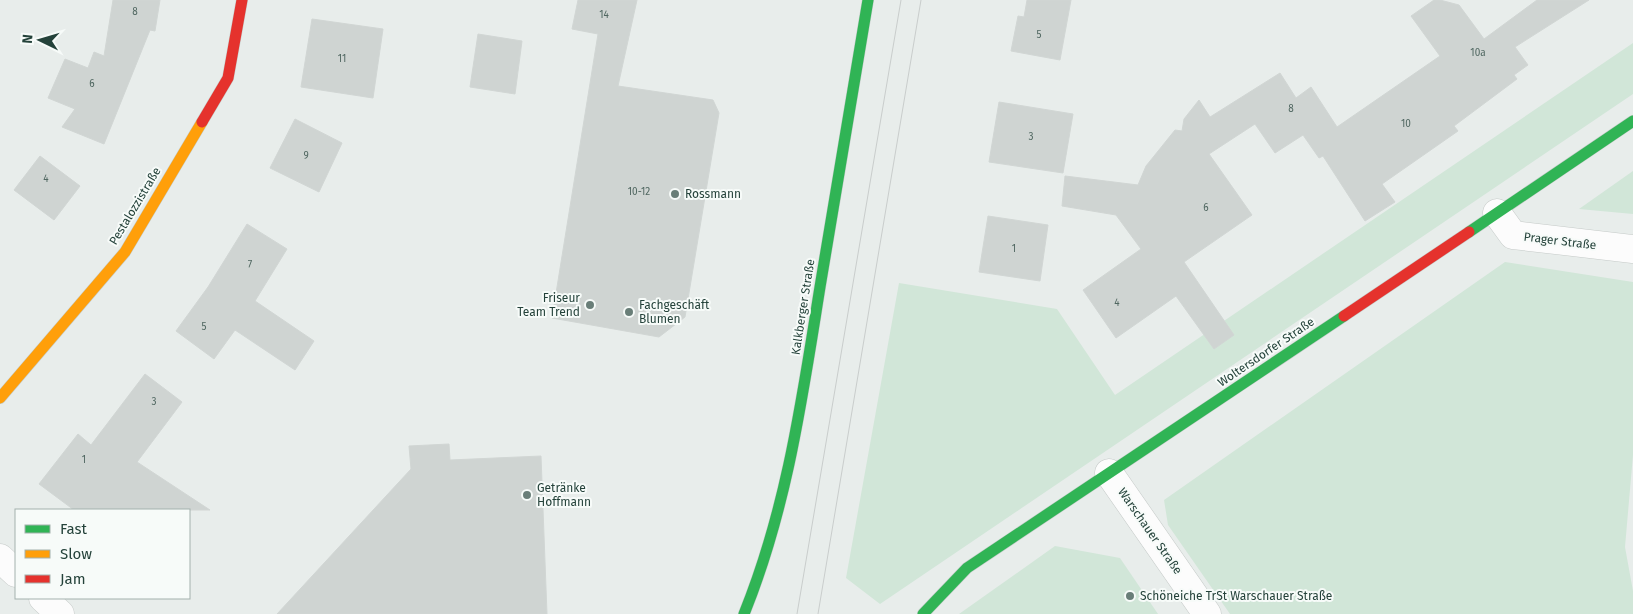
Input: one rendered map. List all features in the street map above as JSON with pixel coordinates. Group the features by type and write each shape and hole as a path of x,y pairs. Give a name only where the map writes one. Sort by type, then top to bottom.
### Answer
{"street":[{"name":"Pestalozzistraße","path":"0,398 125,252 228,78 242,0"},
{"name":"Kalkberger Straße","path":"744,614 753,595 771,539 798,423 868,0"},
{"name":"Woltersdorfer Straße","path":"923,614 968,568 1633,121"},
{"name":"Prager Straße","path":"1497,214 1514,235 1633,249"},
{"name":"Warschauer Straße","path":"1109,473 1207,614"},
{"path":"0,558 15,572"},
{"path":"44,599 60,614"}],"green space":[{"path":"1633,43 1633,94 880,604 846,578 899,283 1057,309 1115,395"},
{"path":"1633,171 1633,214 1579,209"},
{"path":"1505,262 1633,282 1633,455 1625,547 1633,591 1633,614 1230,614 1168,525 1164,500"},
{"path":"1055,546 1120,558 1158,614 959,614"}],"building":[{"path":"113,0 160,0 155,31 150,30 104,144 62,127 75,109 48,98 65,59 88,68 94,52 104,56"},
{"path":"578,0 637,0 618,86 713,100 719,113 685,317 659,337 552,318 598,34 572,29"},
{"path":"1027,0 1071,0 1060,60 1011,51 1018,16 1024,17"},
{"path":"1434,0 1459,5 1484,39 1537,0 1589,0 1515,47 1528,65 1514,75 1517,79 1454,126 1458,131 1382,184 1395,202 1365,221 1323,156 1319,158 1303,135 1275,153 1255,124 1209,154 1252,215 1184,262 1234,335 1214,349 1176,296 1116,338 1083,290 1141,249 1116,215 1062,206 1065,176 1138,185 1146,166 1175,130 1182,131 1184,119 1199,100 1210,117 1280,73 1296,98 1311,87 1337,127 1440,56 1411,16"},
{"path":"312,19 383,29 373,98 301,87"},
{"path":"478,34 522,41 515,94 470,87"},
{"path":"999,102 1073,114 1063,173 989,162"},
{"path":"295,119 342,143 319,192 270,168"},
{"path":"40,156 80,186 54,220 14,190"},
{"path":"988,216 1048,225 1040,281 979,272"},
{"path":"247,224 287,249 255,301 314,341 295,370 235,330 214,359 176,331 208,287"},
{"path":"145,374 182,402 137,462 210,510 73,509 39,484 78,434 91,445"},
{"path":"449,444 450,460 541,456 547,614 277,614 411,469 409,446"}],"tram line":[{"path":"797,614 901,0"},
{"path":"818,614 921,0"}],"traffic: fast":[{"path":"744,614 771,534 791,453 807,370 868,0"},
{"path":"1469,232 1633,121"},
{"path":"923,614 967,568 1344,316"}],"traffic: slow":[{"path":"0,398 125,252 202,122"}],"traffic: jam":[{"path":"202,122 228,78 242,0"},
{"path":"1344,316 1469,232"}],"place":[{"name":"Rossmann","path":"675,194"},
{"name":"Friseur Team Trend","path":"590,305"},
{"name":"Fachgeschäft Blumen","path":"629,312"},
{"name":"Getränke Hoffmann","path":"527,495"},
{"name":"Schöneiche TrSt Warschauer Straße","path":"1130,596"}]}
